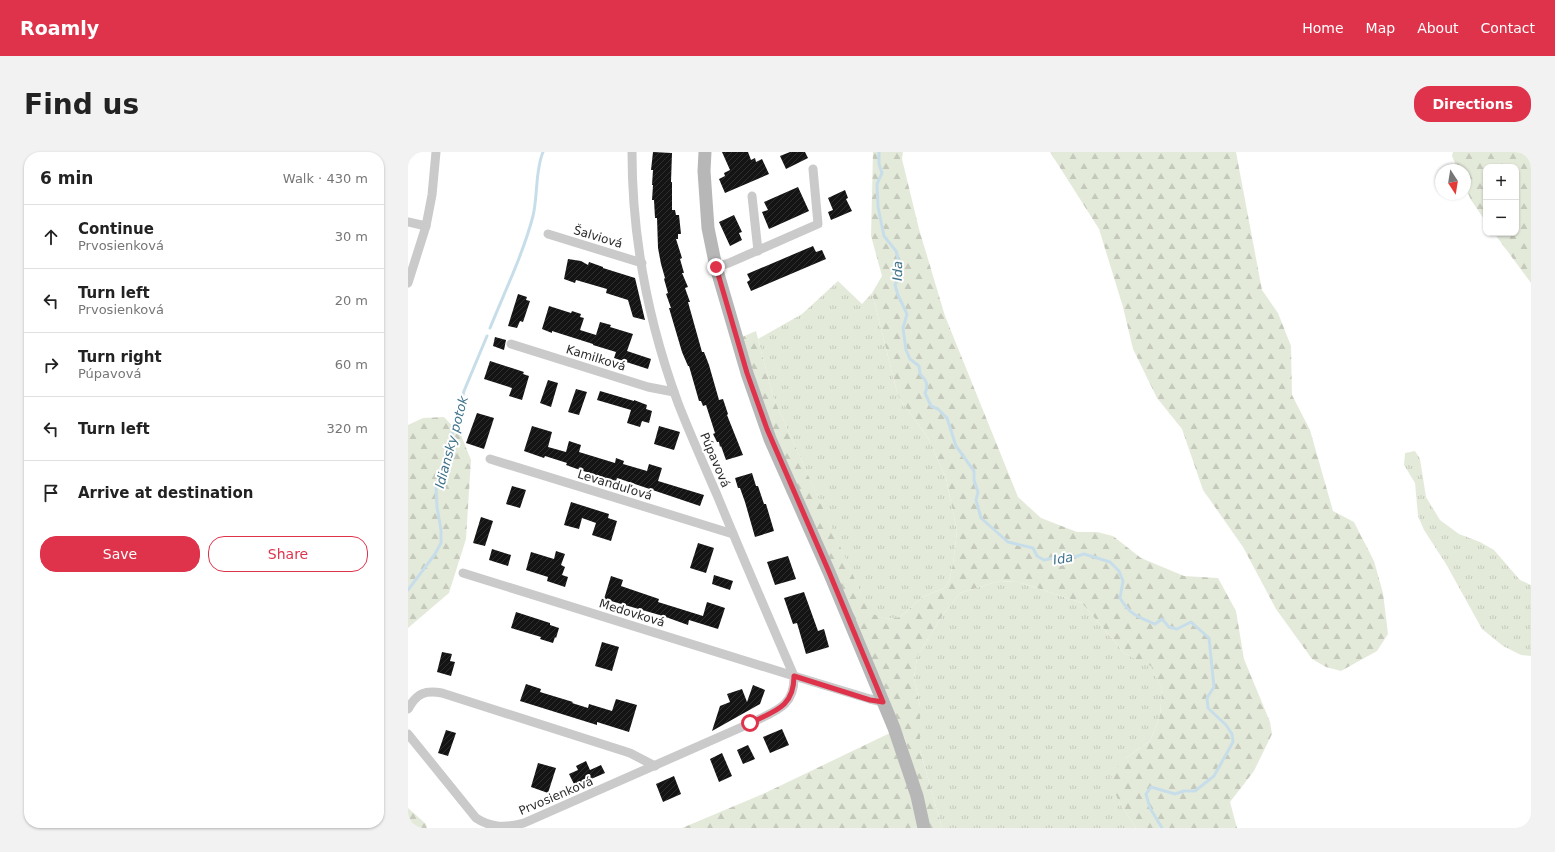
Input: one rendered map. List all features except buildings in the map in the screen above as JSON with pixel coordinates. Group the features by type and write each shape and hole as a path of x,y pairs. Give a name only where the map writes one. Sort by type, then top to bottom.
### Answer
{"street":[{"path":"408,283 426,226 431,204 436,152"},
{"name":"Púpavová","path":"632,152 635,208 642,263 655,328 674,392 794,676"},
{"path":"705,152 705,206 708,228 716,267 745,365 767,429 894,728 917,796 924,828"},
{"path":"716,267 758,251 818,224 813,169"},
{"path":"752,196 758,251"},
{"path":"408,222 426,226"},
{"name":"Šalviová","path":"548,234 642,263"},
{"name":"Kamilková","path":"511,344 648,387 674,392"},
{"name":"Levanduľová","path":"490,459 733,534"},
{"name":"Medovková","path":"463,572 794,676"},
{"path":"794,676 870,700 883,702"},
{"name":"Prvosienková","path":"408,734 476,818 496,828 511,827 524,823 655,766 781,708 786,704 793,691 794,676"},
{"path":"408,709 418,696 425,692 442,693 630,753 655,766"}],"green space":[{"path":"873,152 903,152 902,159 919,229 945,316 1018,497 1041,518 1077,532 1097,532 1113,536 1141,558 1184,576 1218,578 1236,611 1244,659 1270,722 1272,734 1254,771 1230,802 1237,828 1136,828 1119,802 1110,780 1115,770 1126,758 1150,741 1160,716 1162,689 1151,666 1125,654 1082,603 1019,582 999,581 960,593 942,616 917,657 914,678 920,706 920,750 942,828 929,828 905,739 775,437 742,337 756,331 773,397 870,613 887,619 900,617 923,597 944,588 949,581 953,564 957,531 946,478 928,438 898,396 872,293 882,276 871,236"},
{"path":"1050,152 1236,152 1262,290 1278,313 1291,346 1292,395 1310,430 1333,511 1354,522 1374,561 1383,593 1388,634 1377,651 1341,671 1326,667 1312,659 1276,609 1243,547 1203,490 1182,429 1157,398 1133,349 1123,307 1099,229"},
{"path":"1453,152 1531,152 1531,283 1496,236 1519,236 1519,164 1483,164 1483,218 1471,200 1471,164 1455,164 1452,156"},
{"path":"838,281 862,304 872,293 898,396 928,438 946,478 957,531 953,564 949,581 944,588 923,597 900,617 887,619 870,614 773,397 758,339 802,314"},
{"path":"444,417 461,435 471,460 466,539 449,593 408,628 408,425 423,418"},
{"path":"1415,451 1420,459 1426,497 1440,520 1459,534 1480,542 1494,550 1520,580 1531,585 1531,656 1521,655 1503,646 1482,629 1446,564 1424,530 1418,516 1415,483 1404,465 1405,453"},
{"path":"999,581 1019,582 1082,603 1125,654 1151,665 1162,689 1160,716 1150,741 1126,758 1119,802 1136,828 942,828 920,750 920,706 914,678 917,657 942,616 960,593"},
{"path":"892,732 912,799 918,828 682,828 765,793"},
{"path":"408,808 426,824 427,828 408,828"}],"waterway":[{"name":"Idiansky potok","path":"490,328 529,230 535,208 540,159 543,152"},
{"name":"Ida","path":"879,152 879,164 882,173 877,184 878,207 884,236 896,251 899,262 899,277 895,285 907,314 903,328 906,350 910,359 919,366 920,374 926,383 927,388 925,393 931,406 938,409 947,418 956,446 974,471 974,480 978,492 976,500 981,518 1008,542 1033,548 1037,556 1044,560 1054,558 1068,559 1084,554 1110,562 1119,571 1123,581 1120,598 1131,612 1155,624 1162,619 1169,627 1177,629 1191,622 1209,638 1214,687 1207,698 1208,708 1226,725 1232,734 1233,742 1214,776 1195,791 1184,791 1175,794 1151,787 1146,794 1150,808 1162,828"},
{"name":"Idiansky potok","path":"408,590 435,554 441,543 436,486 443,468 464,391 487,336"}],"route":[{"path":"716,267 747,373 770,439 829,572 883,702 870,700 794,676 793,691 786,704 781,708 750,723"}]}
